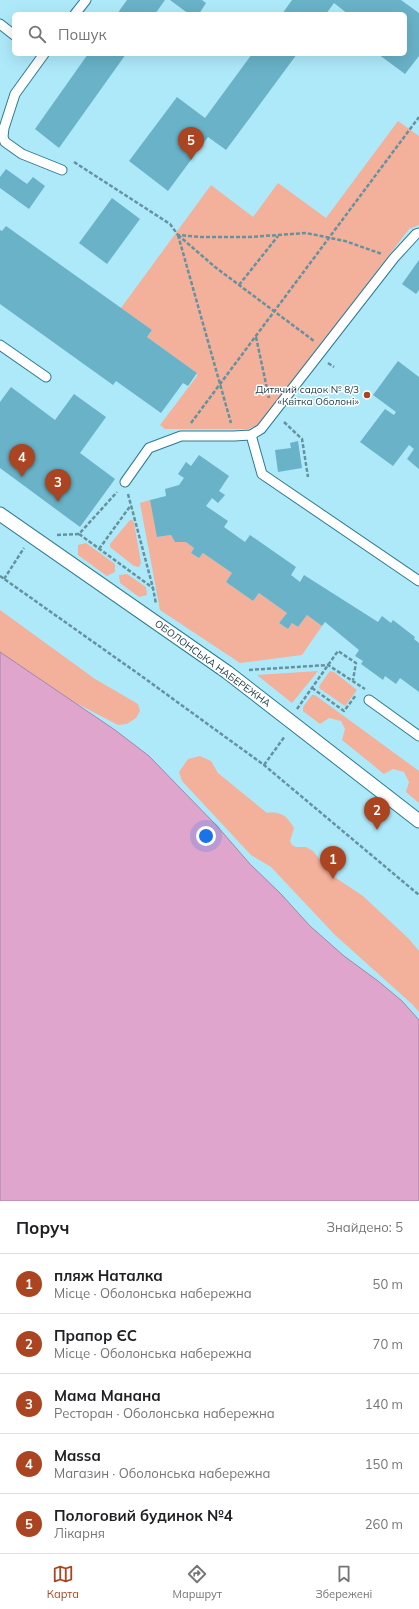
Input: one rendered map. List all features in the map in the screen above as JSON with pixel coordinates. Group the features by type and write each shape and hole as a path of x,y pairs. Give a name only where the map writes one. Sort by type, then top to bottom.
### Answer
{"street":[{"name":"ОБОЛОНСЬКА НАБЕРЕЖНА","path":"0,514 227,672 295,723 419,821"}],"lane":[{"path":"77,12 86,0"},
{"path":"2,29 12,34"},
{"path":"43,56 15,94 9,109 3,137 5,142 22,154 62,170"},
{"path":"125,482 149,448 181,436 251,435 261,428 394,258 416,234 419,233"},
{"path":"0,345 46,377"},
{"path":"251,435 262,474 419,581"},
{"path":"369,700 419,736"}],"path":[{"path":"181,436 419,117"},
{"path":"73,162 170,224 178,235 215,267 324,348"},
{"path":"178,235 201,237 306,234 345,241 394,258"},
{"path":"178,235 234,436"},
{"path":"239,285 278,235"},
{"path":"256,336 273,414"},
{"path":"328,363 334,367"},
{"path":"284,422 302,439 308,477"},
{"path":"125,482 153,588 159,624"},
{"path":"79,534 125,482"},
{"path":"99,549 131,504"},
{"path":"32,535 79,534 153,588"},
{"path":"4,579 24,548"},
{"path":"0,576 264,765 419,895"},
{"path":"264,765 295,723 296,710 338,651 356,663 353,680"},
{"path":"227,672 328,665"},
{"path":"312,688 344,711 362,686"}],"shaded area":[{"path":"398,121 419,136 419,225 409,229 259,425 248,429 165,429 160,425 197,376 197,373 147,337 152,330 121,308 211,185 253,217 278,183 326,218"},
{"path":"150,500 158,537 171,535 175,542 186,542 194,548 191,553 199,558 203,553 232,573 226,582 253,601 259,593 287,613 279,623 288,629 292,623 298,627 307,615 322,626 302,655 240,663 160,610 140,503"},
{"path":"130,520 134,523 141,563 139,567 134,566 110,547 110,544"},
{"path":"86,543 115,564 115,572 107,576 78,555 78,545"},
{"path":"127,574 146,587 147,595 139,597 120,583 119,575"},
{"path":"0,610 95,679 138,704 140,711 136,718 127,724 118,725 76,703 0,652"},
{"path":"0,652 115,730 149,756 217,826 250,864 281,894 310,926 344,956 402,1001 419,1020 419,1201 0,1201"},
{"path":"318,671 292,703 257,675"},
{"path":"330,671 334,672 357,690 345,706 319,688"},
{"path":"312,695 315,695 419,771 419,803 406,792 409,782 404,772 393,769 384,774 342,740 345,729 341,721 329,718 320,724 303,711 303,707"},
{"path":"200,756 211,761 218,773 267,813 276,813 286,817 294,828 290,841 292,845 296,847 306,847 313,851 333,876 363,896 409,939 419,951 419,1012 335,935 271,867 251,855 182,781 179,772 188,759"}],"building":[{"path":"127,0 165,0 156,12 118,12"},
{"path":"170,0 202,0 206,3 200,12 186,12"},
{"path":"292,0 401,0 419,13 419,56 405,74 381,56 407,56 407,12 345,12 334,3 327,12 283,12"},
{"path":"87,56 125,56 59,148 35,129"},
{"path":"251,56 296,56 226,150 208,137 168,191 129,161 177,97 205,118"},
{"path":"6,169 27,184 33,177 45,186 29,209 0,188 0,177"},
{"path":"112,198 140,219 107,264 79,243"},
{"path":"6,226 152,330 147,337 197,373 188,386 183,383 161,413 116,381 113,385 0,304 0,230 2,231"},
{"path":"419,260 419,290 416,294 402,284"},
{"path":"398,361 419,377 419,469 407,459 414,449 409,445 393,466 360,442 385,409 394,415 396,412 373,395"},
{"path":"11,387 55,420 74,394 106,417 80,453 115,479 80,527 0,468 0,402"},
{"path":"298,441 302,468 278,472 275,450 291,448 290,443"},
{"path":"199,455 229,476 219,491 225,495 218,503 212,498 206,506 228,521 224,527 245,542 250,535 296,567 291,575 300,582 304,575 378,622 382,616 391,623 393,620 415,637 414,639 419,643 419,692 400,678 396,684 385,676 383,680 361,664 363,661 355,656 359,650 325,622 322,626 307,615 298,627 292,623 288,629 279,623 287,613 259,593 253,601 226,582 232,573 203,553 199,558 191,553 194,548 186,542 175,542 171,535 157,537 150,500 166,496 165,489 179,485 184,478 178,474 186,462 191,466"}],"place":[{"name":"Пологовий будинок №4","path":"191,160"},
{"name":"Дитячий садок № 8/3 «Квітка Оболоні»","path":"367,395"},
{"name":"Massa","path":"22,477"},
{"name":"Мама Манана","path":"58,502"},
{"name":"Прапор ЄС","path":"377,830"},
{"name":"пляж Наталка","path":"333,879"}]}
